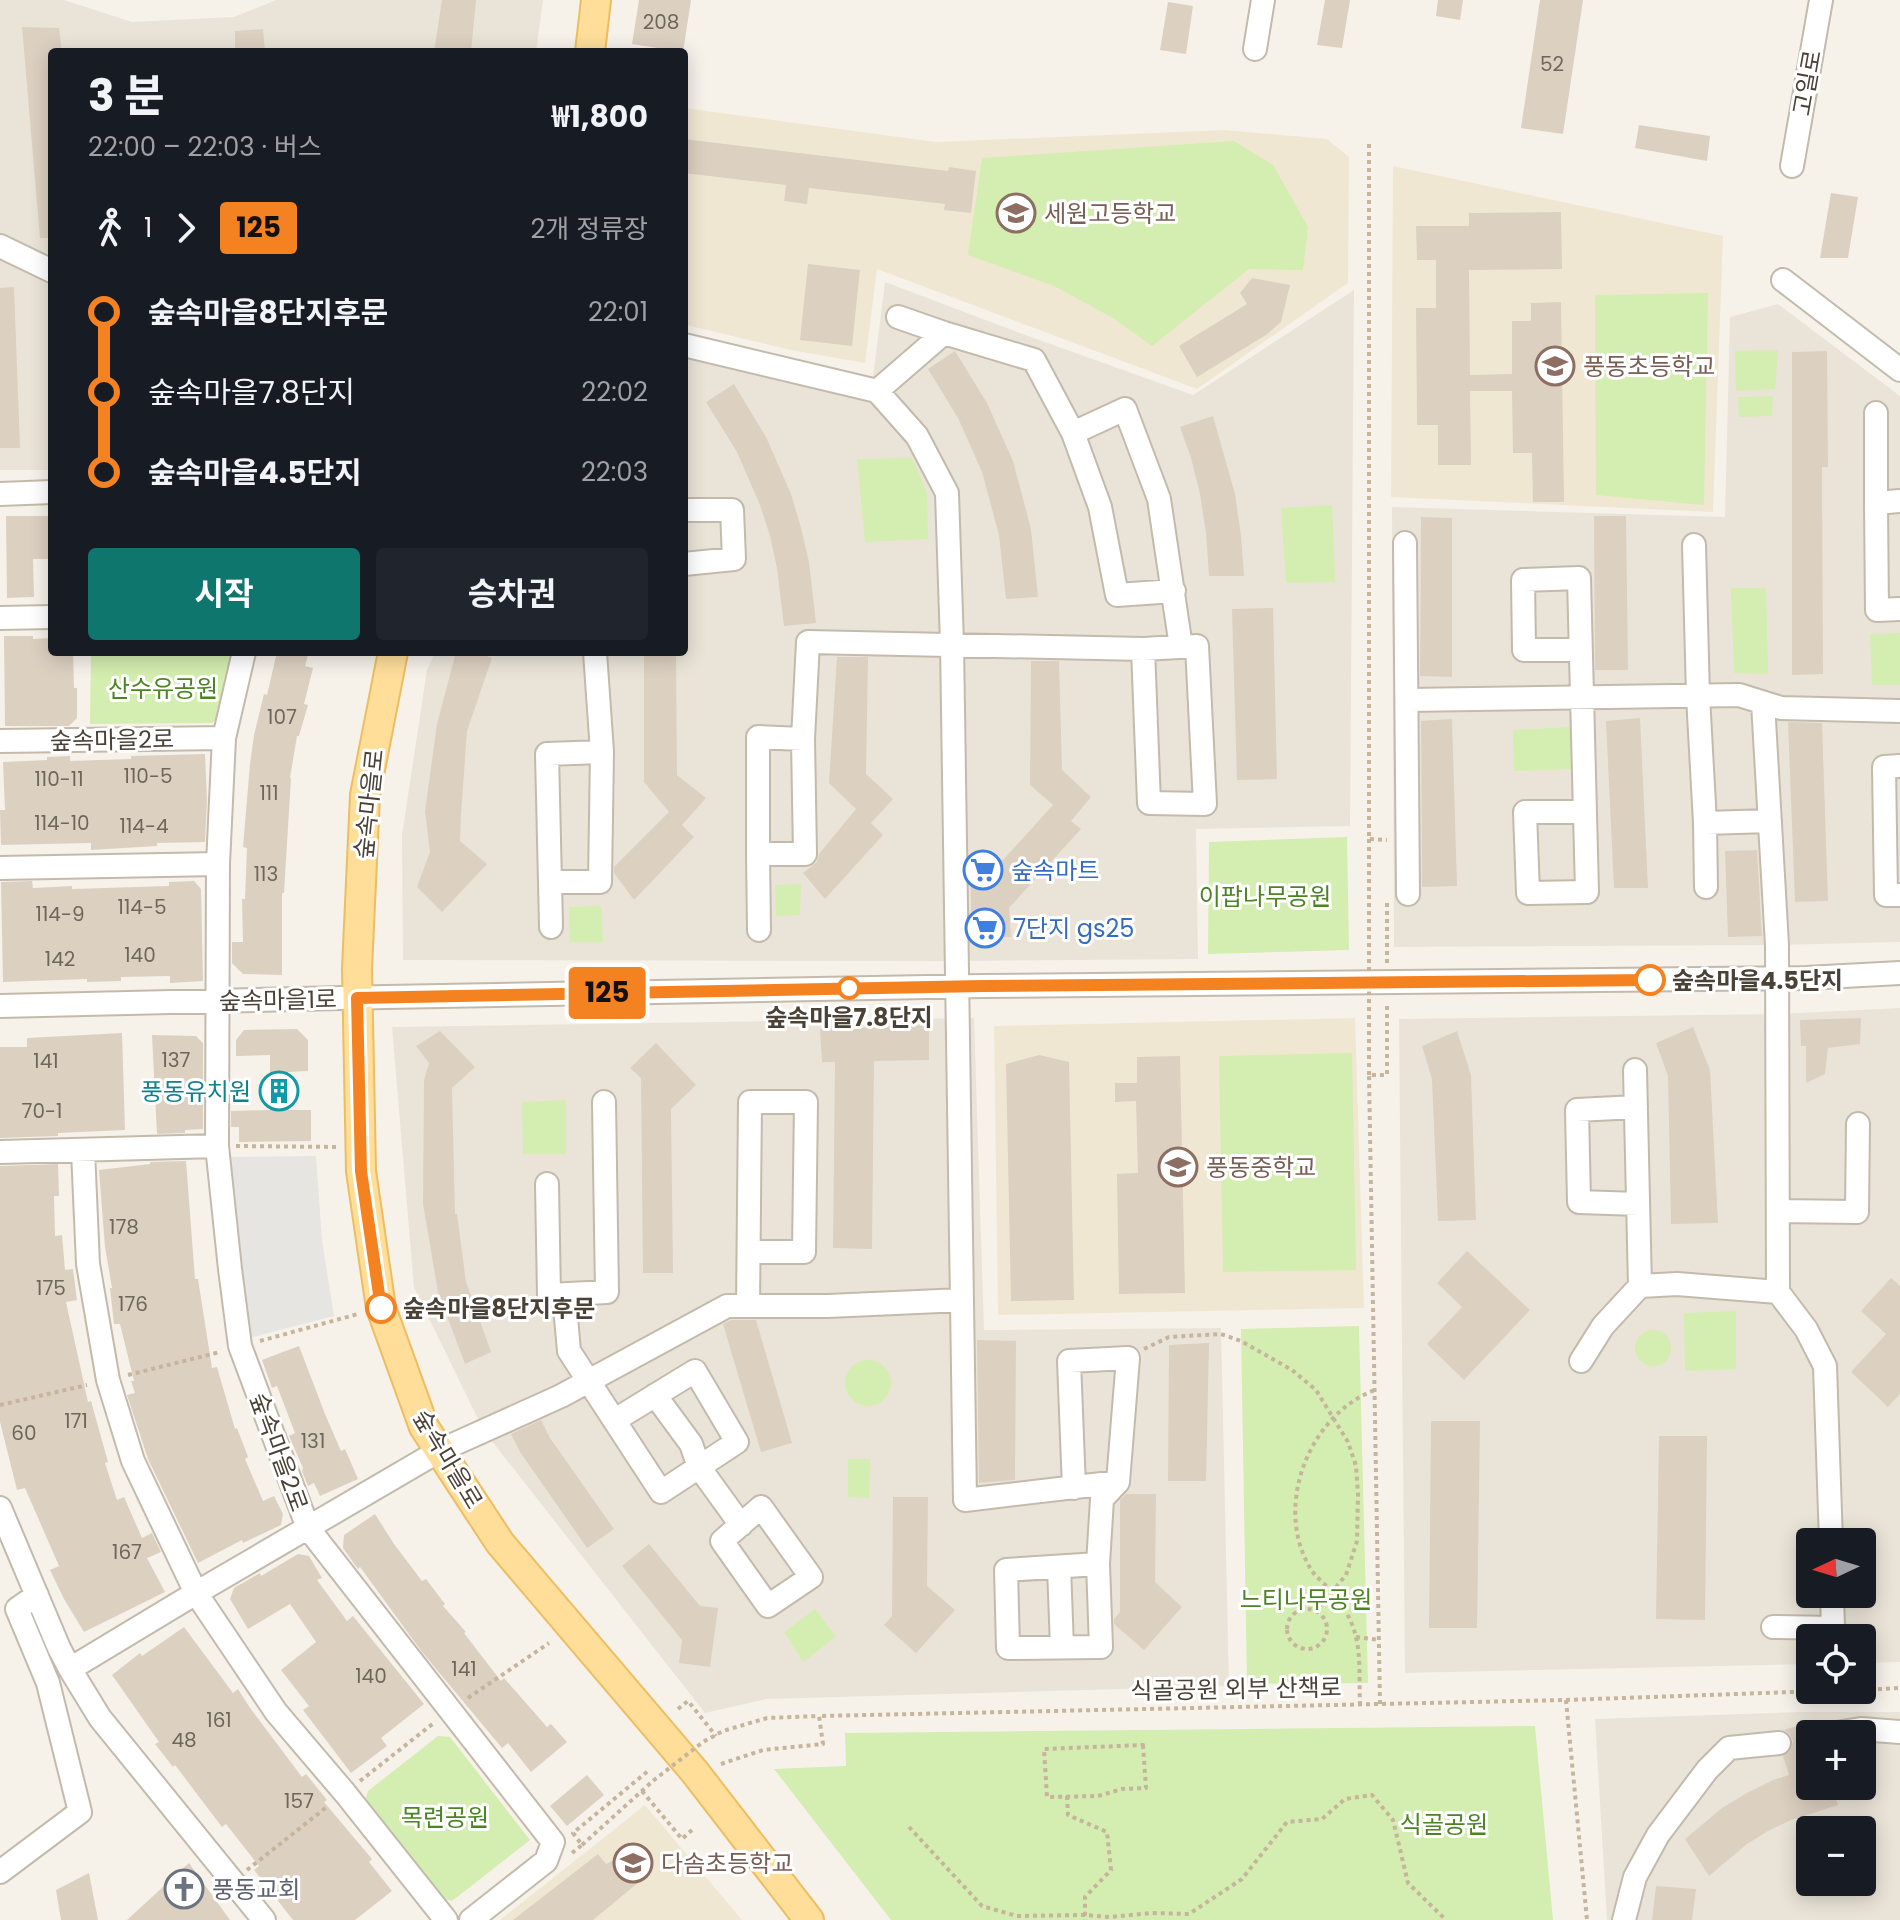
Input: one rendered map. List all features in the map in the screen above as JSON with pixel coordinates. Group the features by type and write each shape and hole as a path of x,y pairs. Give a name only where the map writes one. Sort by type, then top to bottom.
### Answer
{"main road":[{"path":"590,48 596,0"},
{"name":"숲속마을로","path":"392,656 365,795 357,998 361,1171 381,1308 424,1427 500,1543 694,1771 809,1920"}],"street":[{"path":"1255,49 1263,0"},
{"name":"고일로","path":"1792,166 1821,0"},
{"path":"0,246 48,269"},
{"path":"1783,280 1900,370"},
{"path":"898,317 1034,360 1073,433 1100,507 1117,595 1174,591"},
{"path":"877,391 944,333"},
{"path":"688,346 877,391 917,436 947,493 965,1500 1118,1482"},
{"path":"1073,433 1125,409 1159,499 1181,647"},
{"path":"1876,413 1877,610 1900,609"},
{"path":"0,494 48,492"},
{"path":"1876,503 1900,501"},
{"path":"688,510 732,510 734,559 688,564"},
{"path":"1405,543 1408,894"},
{"path":"1694,545 1706,887"},
{"path":"0,618 48,617"},
{"path":"758,854 805,854 803,739 808,642 1143,649 1197,646 1205,804 1149,803 1143,649"},
{"path":"1580,650 1587,892 1528,893 1525,812 1584,812"},
{"name":"숲속마을2로","path":"243,656 224,738 218,864 217,1001 217,1146 240,1346 308,1528 553,1842 546,1861 471,1920"},
{"path":"550,882 600,882 602,752 595,656"},
{"path":"1407,700 1739,695 1781,708 1900,711"},
{"path":"1763,703 1778,979 1778,1292 1806,1329 1825,1366 1831,1528"},
{"path":"759,930 758,737 803,739"},
{"name":"숲속마을2로","path":"0,741 224,738"},
{"path":"551,927 547,754 602,752"},
{"path":"1900,766 1884,767 1886,895 1900,895"},
{"path":"1705,823 1770,821"},
{"path":"0,868 218,864"},
{"name":"숲속마을1로","path":"0,1006 958,987 1778,979 1900,973"},
{"path":"1635,1070 1640,1286"},
{"path":"547,1184 549,1295 607,1292 604,1102"},
{"path":"748,1306 750,1102 806,1102 804,1252 749,1252"},
{"path":"1636,1107 1577,1110 1579,1202 1638,1204"},
{"path":"1778,1211 1857,1212 1858,1124"},
{"path":"0,1152 217,1146"},
{"path":"83,1151 88,1264 108,1380 133,1461 196,1593 276,1712 446,1920"},
{"path":"1581,1361 1603,1326 1640,1286 1677,1284 1778,1292"},
{"path":"564,1295 569,1351 661,1492 737,1442 695,1371 615,1420"},
{"path":"70,1669 439,1451 561,1396 727,1306 828,1306 962,1300"},
{"path":"1074,1488 1069,1361 1128,1358 1118,1482 1102,1499 1098,1564 1101,1647 1008,1648 1006,1570 1098,1564"},
{"path":"655,1395 691,1444 699,1467 741,1525"},
{"path":"0,1508 70,1669 100,1718 264,1920"},
{"path":"1059,1567 1062,1647"},
{"path":"0,1872 80,1812 48,1683 17,1609 37,1595"},
{"path":"1773,1627 1833,1628 1832,1608"},
{"path":"1876,1730 1900,1732"},
{"path":"1624,1920 1640,1866 1658,1835 1707,1770 1729,1748 1779,1743"}],"path":[{"path":"1369,144 1369,1075 1380,1704"},
{"path":"1369,1075 1387,1075 1387,1006"},
{"path":"217,1146 338,1147"},
{"path":"260,1341 358,1314"},
{"path":"1128,1358 1169,1337 1221,1334 1241,1341 1292,1370 1316,1390 1348,1442 1356,1466 1358,1495 1357,1541 1346,1575 1316,1611"},
{"path":"126,1375 221,1351"},
{"path":"0,1405 87,1385"},
{"path":"1360,1705 1356,1637 1346,1611 1312,1571 1301,1547 1295,1501 1300,1474 1321,1431 1361,1395 1375,1390"},
{"path":"1316,1611 1322,1614 1328,1626 1325,1640 1308,1650 1296,1646 1288,1635 1288,1622 1297,1612 1316,1611"},
{"path":"1356,1637 1379,1640"},
{"path":"242,1874 451,1710 549,1643"},
{"path":"1876,1689 1900,1688"},
{"name":"식골공원 외부 산책로","path":"648,1771 573,1833 582,1845 703,1742 723,1731 767,1718 1796,1692"},
{"path":"1566,1700 1587,1920"},
{"path":"678,1709 688,1701 716,1736"},
{"path":"721,1764 763,1750 823,1744 819,1716"},
{"path":"1143,1745 1146,1788 1122,1789 1098,1796 1067,1796 1047,1797 1044,1749 1143,1745"},
{"path":"642,1791 682,1839 693,1829"},
{"path":"909,1827 982,1906 1017,1916 1109,1918 1152,1913 1190,1917 1242,1879 1287,1822 1322,1819 1345,1799 1372,1795 1393,1820 1408,1883 1446,1920"},
{"path":"1067,1796 1068,1815 1107,1832 1111,1870 1085,1897 1085,1917"}],"shaded area":[{"path":"0,0 64,0 132,22 234,17 276,0 543,0 537,48 48,48 48,470 0,470"},
{"name":"세원고등학교","path":"688,109 936,142 1225,130 1327,139 1349,157 1348,283 1197,389 877,269 865,363 791,350 690,326"},
{"name":"풍동초등학교","path":"1393,166 1723,236 1713,512 1391,497"},
{"path":"885,282 1193,395 1354,290 1350,826 1196,829 1198,959 403,960 402,835 427,670 433,656 688,656 688,337 873,377"},
{"path":"1778,304 1900,396 1900,942 1394,947 1392,507 1725,517 1730,317"},
{"path":"1900,1008 1900,1662 1876,1663 1876,1624 1796,1624 1796,1664 1405,1673 1399,1019 1776,1014"},
{"path":"974,1018 984,1330 1221,1328 1229,1686 766,1699 705,1713 484,1431 414,1288 392,1027"},
{"name":"풍동중학교","path":"1355,1018 1364,1308 998,1315 994,1026"},
{"path":"316,1156 322,1240 334,1316 249,1338 235,1224 231,1157"},
{"path":"1900,1712 1900,1920 1607,1920 1595,1719"},
{"name":"다솜초등학교","path":"645,1805 742,1920 500,1920"}],"green space":[{"path":"1234,141 1273,165 1308,227 1303,270 1249,269 1152,346 1113,318 1054,286 968,255 982,158"},
{"path":"1708,293 1704,505 1596,495 1595,295"},
{"path":"1778,350 1775,389 1736,391 1735,351"},
{"path":"1773,396 1772,416 1739,417 1738,397"},
{"path":"912,458 927,493 928,539 865,542 857,459"},
{"path":"1332,505 1335,582 1286,583 1281,508"},
{"path":"1731,588 1766,588 1768,674 1734,673"},
{"path":"1900,633 1900,685 1872,685 1870,634"},
{"name":"산수유공원","path":"91,656 234,656 221,716 212,723 90,724"},
{"path":"1570,727 1571,769 1514,771 1513,730"},
{"name":"이팝나무공원","path":"1347,837 1349,950 1208,954 1209,842"},
{"path":"801,884 800,915 776,916 775,885"},
{"path":"601,906 603,942 570,942 569,907"},
{"path":"1352,1053 1356,1270 1223,1272 1219,1056"},
{"path":"566,1100 566,1154 523,1154 522,1102"},
{"path":"1736,1311 1736,1369 1685,1371 1684,1313"},
{"name":"느티나무공원","path":"1359,1326 1368,1683 1247,1684 1241,1329"},
{"path":"1653,1330 1666,1335 1671,1348 1666,1361 1653,1366 1640,1361 1635,1348 1640,1335"},
{"path":"868,1360 884,1367 891,1383 884,1399 868,1406 852,1399 845,1383 852,1367"},
{"path":"848,1459 870,1459 869,1498 848,1497"},
{"path":"815,1609 836,1637 803,1662 784,1632"},
{"name":"식골공원","path":"1535,1726 1553,1920 891,1920 774,1769 846,1766 845,1733"},
{"name":"목련공원","path":"438,1736 450,1737 530,1840 452,1901 440,1898 365,1801 368,1791"}],"building":[{"path":"442,0 476,0 471,48 435,48"},
{"path":"639,0 691,0 684,48 632,44"},
{"path":"1325,0 1350,0 1342,48 1317,45"},
{"path":"1438,0 1463,0 1460,20 1436,16"},
{"path":"1540,0 1583,0 1563,134 1521,128"},
{"path":"1168,2 1193,6 1186,54 1160,50"},
{"path":"22,27 59,28 62,48 48,48 48,238 40,238"},
{"path":"263,29 265,48 235,48 235,31"},
{"path":"1639,125 1710,136 1707,161 1635,148"},
{"path":"688,139 948,171 949,167 976,171 971,213 944,210 945,204 809,188 807,204 784,201 786,185 688,173"},
{"path":"1831,193 1858,197 1848,258 1820,258"},
{"path":"1561,212 1562,269 1469,270 1470,375 1512,374 1512,321 1531,321 1531,303 1561,302 1564,502 1533,502 1532,453 1513,453 1512,391 1470,391 1471,465 1438,465 1438,425 1417,425 1416,308 1436,308 1436,260 1417,260 1416,226 1469,226 1469,213"},
{"path":"808,264 860,270 852,346 800,340"},
{"path":"1252,278 1290,285 1281,322 1266,335 1197,377 1179,346 1247,304 1240,293"},
{"path":"14,287 20,448 0,448 0,288"},
{"path":"955,351 987,403 1013,461 1031,529 1038,597 1006,599 999,535 982,472 958,418 928,369"},
{"path":"1827,351 1828,467 1822,467 1823,674 1792,675 1792,352"},
{"path":"734,384 766,437 791,494 809,562 816,623 784,626 777,568 760,505 737,452 706,402"},
{"path":"1213,416 1235,494 1244,576 1209,576 1200,494 1180,427"},
{"path":"6,516 48,516 48,559 33,559 34,597 7,598"},
{"path":"1594,516 1626,516 1628,670 1595,670"},
{"path":"1421,517 1452,518 1452,677 1420,676"},
{"path":"1273,608 1277,779 1237,780 1232,609"},
{"path":"4,636 48,638 48,656 73,656 77,718 69,726 5,726"},
{"path":"276,656 308,656 305,666 313,668 304,704 308,705 297,736 290,778 282,893 282,975 243,974 232,963 232,942 243,942 242,899 245,899 247,848 243,847 250,764 264,694 267,695"},
{"path":"455,656 492,658 467,731 460,841 487,864 442,912 417,887 430,852 425,811 437,724"},
{"path":"644,656 676,656 677,775 706,798 682,825 694,837 634,900 614,873 614,867 669,812 644,782"},
{"path":"837,657 868,657 866,774 893,799 871,823 883,835 825,899 803,873 817,862 819,854 856,809 829,783"},
{"path":"1031,661 1059,661 1062,770 1091,797 1071,821 1081,829 1009,908 1011,937 972,938 970,860 1003,860 1053,805 1030,785"},
{"path":"1640,718 1648,888 1614,888 1606,721"},
{"path":"1452,719 1457,886 1422,887 1421,721"},
{"path":"1788,722 1822,723 1828,901 1795,902"},
{"path":"205,754 205,842 91,850 91,843 1,845 0,810 5,810 3,762 70,756 70,761"},
{"path":"1757,850 1762,936 1728,937 1725,851"},
{"path":"32,881 33,888 72,886 72,889 169,886 169,882 194,881 201,889 203,981 170,983 170,976 121,977 121,981 3,982 1,882"},
{"path":"1861,1018 1860,1044 1828,1048 1825,1074 1806,1083 1806,1046 1801,1046 1800,1020"},
{"path":"929,1025 929,1060 874,1061 872,1249 833,1248 835,1062 822,1062 820,1029"},
{"path":"1693,1027 1710,1070 1718,1223 1671,1224 1668,1076 1656,1043"},
{"name":"풍동유치원","path":"297,1029 308,1040 308,1071 288,1072 289,1110 311,1110 311,1141 239,1142 239,1127 231,1127 231,1111 270,1110 270,1055 236,1056 236,1040 244,1030"},
{"path":"440,1031 475,1067 452,1088 455,1214 466,1282 491,1352 465,1364 438,1292 423,1204 424,1080 429,1063 416,1046"},
{"path":"1457,1031 1471,1075 1476,1220 1438,1221 1432,1079 1422,1046"},
{"path":"122,1033 125,1130 0,1138 0,1047 27,1047 27,1038"},
{"path":"152,1035 196,1036 203,1043 203,1129 157,1134"},
{"path":"656,1043 696,1085 671,1109 673,1273 643,1273 641,1078 630,1068"},
{"path":"1039,1055 1069,1062 1074,1300 1011,1301 1006,1064"},
{"path":"1180,1056 1185,1293 1119,1294 1117,1174 1138,1173 1136,1101 1115,1102 1115,1083 1137,1083 1137,1057"},
{"path":"186,1161 195,1279 198,1279 212,1368 217,1367 235,1429 248,1457 245,1459 263,1501 274,1496 283,1514 281,1525 243,1543 242,1540 198,1563 148,1459 127,1395 135,1393 131,1381 134,1381 120,1324 114,1324 99,1170 150,1162"},
{"path":"58,1164 59,1196 54,1196 55,1236 62,1235 65,1270 73,1269 77,1300 66,1302 88,1402 91,1401 117,1500 124,1497 142,1538 152,1533 161,1552 147,1558 165,1592 84,1632 50,1570 59,1566 25,1488 17,1490 0,1422 0,1166"},
{"path":"1467,1251 1530,1310 1464,1380 1427,1344 1462,1307 1437,1283"},
{"path":"1891,1278 1900,1286 1900,1394 1888,1407 1851,1372 1886,1334 1861,1311"},
{"path":"731,1320 756,1320 792,1443 761,1452 723,1324"},
{"path":"977,1340 1016,1341 1015,1480 979,1483"},
{"path":"1209,1343 1206,1481 1168,1481 1169,1345"},
{"path":"299,1346 341,1451 345,1449 358,1479 320,1496 314,1483 308,1486 289,1436 295,1433 277,1386 272,1388 262,1360"},
{"path":"541,1420 550,1438 614,1529 587,1548 520,1452 511,1434"},
{"path":"1431,1421 1480,1421 1477,1628 1429,1628"},
{"path":"1659,1436 1707,1436 1705,1620 1656,1619"},
{"path":"1126,1494 1156,1494 1155,1582 1182,1607 1144,1650 1114,1624 1120,1612 1120,1500"},
{"path":"893,1497 928,1497 927,1586 955,1610 916,1653 884,1625 892,1616"},
{"path":"375,1514 394,1544 422,1581 426,1579 501,1681 504,1678 547,1727 551,1724 567,1742 531,1772 508,1743 502,1748 422,1652 343,1548 344,1535"},
{"path":"649,1544 700,1606 718,1608 710,1667 679,1663 682,1640 622,1566"},
{"path":"298,1554 309,1556 322,1578 317,1580 347,1621 353,1616 424,1704 381,1738 387,1746 351,1773 303,1710 309,1706 281,1670 316,1642 290,1604 248,1629 230,1599 234,1588"},
{"path":"184,1627 233,1693 238,1689 302,1777 306,1774 327,1800 324,1802 372,1859 369,1862 392,1891 355,1920 293,1920 254,1870 259,1866 226,1824 222,1827 155,1744 159,1742 112,1675 140,1653 142,1656"},
{"path":"1796,1726 1796,1800 1836,1800 1838,1805 1796,1816 1768,1831 1709,1876 1685,1839 1722,1808 1773,1780 1789,1775 1783,1756 1791,1749 1793,1741 1784,1730"},
{"path":"587,1775 604,1795 567,1826 550,1806"},
{"path":"598,1854 606,1864 620,1857 633,1858 641,1869 639,1882 593,1920 513,1920"},
{"name":"풍동교회","path":"189,1863 230,1920 127,1920"},
{"path":"89,1873 98,1920 61,1920 56,1890"},
{"path":"1656,1886 1696,1889 1692,1920 1652,1920"}],"bus line":[{"name":"125","path":"381,1308 361,1171 357,998 983,986 1650,980"}],"place":[{"name":"세원고등학교","path":"1016,213"},
{"name":"풍동초등학교","path":"1555,366"},
{"name":"숲속마트","path":"983,870"},
{"name":"7단지 gs25","path":"985,928"},
{"name":"숲속마을4.5단지","path":"1650,980"},
{"name":"숲속마을7.8단지","path":"849,988"},
{"name":"풍동유치원","path":"279,1091"},
{"name":"풍동중학교","path":"1178,1167"},
{"name":"숲속마을8단지후문","path":"381,1308"},
{"name":"다솜초등학교","path":"633,1863"},
{"name":"풍동교회","path":"184,1889"}]}
